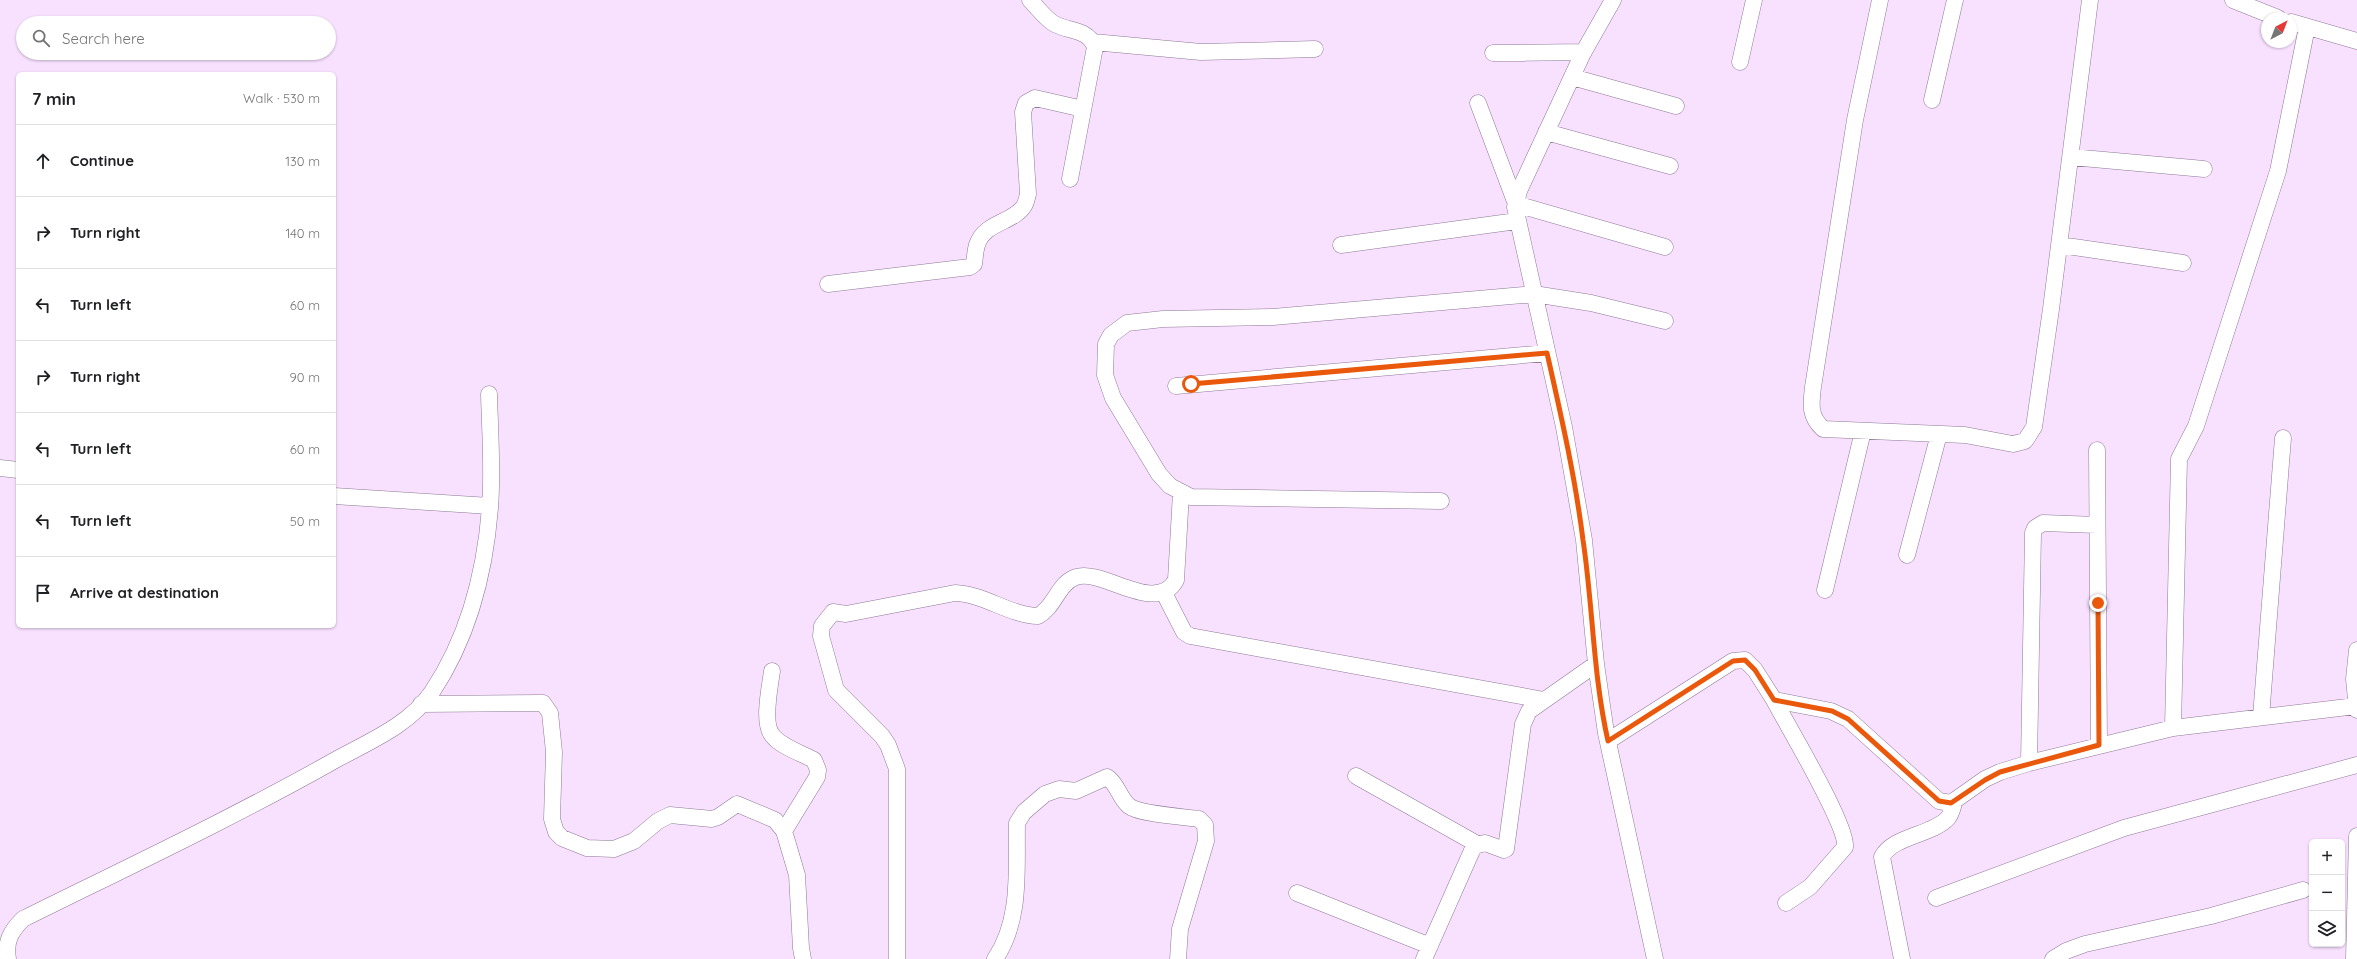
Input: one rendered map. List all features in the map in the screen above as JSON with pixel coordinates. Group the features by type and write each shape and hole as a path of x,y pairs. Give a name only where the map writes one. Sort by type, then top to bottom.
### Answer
{"street":[{"path":"1030,0 1051,22 1085,34 1093,42 1095,47 1070,179"},
{"path":"1613,0 1572,77 1519,191 1516,204 1517,221 1564,427 1578,503 1596,664 1608,741 1655,959"},
{"path":"1740,62 1754,0"},
{"path":"1880,0 1855,120 1811,402 1814,421 1823,429 1965,435 2013,444 2021,444 2030,436 2034,427 2060,245 2090,0"},
{"path":"1932,100 1955,0"},
{"path":"2233,0 2255,4 2268,12"},
{"path":"2297,24 2357,41"},
{"path":"2173,728 2179,459 2198,418 2278,171 2307,27"},
{"path":"1093,42 1201,52 1315,49"},
{"path":"1493,52 1584,52"},
{"path":"1572,77 1676,106"},
{"path":"828,284 970,267 974,264 977,245 982,236 994,225 1016,213 1024,206 1028,194 1023,112 1026,103 1036,98 1083,109"},
{"path":"1478,103 1516,204"},
{"path":"1546,132 1670,166"},
{"path":"2071,157 2204,169"},
{"path":"1516,204 1665,247"},
{"path":"1341,245 1517,221"},
{"path":"2060,245 2183,263"},
{"path":"1441,501 1191,497 1181,493 1170,486 1159,474 1113,398 1105,375 1106,344 1111,335 1127,322 1163,319 1273,317 1534,294 1591,303 1665,321"},
{"path":"1176,386 1547,353"},
{"path":"8,959 8,940 12,930 23,919 284,789 392,730 431,694 455,651 471,608 485,551 490,506 489,394"},
{"path":"1825,590 1864,430"},
{"path":"1907,555 1939,434"},
{"path":"2261,718 2283,438"},
{"path":"2097,450 2099,745"},
{"path":"0,468 16,470"},
{"path":"897,959 897,769 888,745 875,726 839,695 836,690 821,636 822,626 826,619 833,612 846,614 955,593 966,594 1022,613 1038,616 1048,608 1068,582 1084,576 1137,591 1164,593 1172,588 1176,580 1181,493"},
{"path":"336,496 490,506"},
{"path":"2029,763 2033,533 2036,528 2043,523 2097,524"},
{"path":"1164,593 1184,632 1190,636 1544,700"},
{"path":"1774,700 1832,711 1848,719 1939,801 1945,804 1955,800 1985,780 2029,763 2099,745 2173,728 2357,708 2354,680 2357,650"},
{"path":"1608,741 1733,661 1745,660 1750,663 1774,700 1836,814 1846,842 1845,847 1810,887 1786,903"},
{"path":"1356,776 1476,844 1484,843 1504,850 1506,849 1523,724 1529,711 1596,664"},
{"path":"772,671 767,722 772,735 785,745 814,760 818,770 817,776 784,831"},
{"path":"421,704 543,703 550,713 554,752 553,827 562,838 574,844 587,848 614,849 634,841 663,817 670,815 712,819 718,817 737,804 775,820 784,831 797,876 801,948 803,959"},
{"path":"1936,898 2124,828 2357,765"},
{"path":"995,959 1007,935 1015,908 1017,823 1020,817 1045,794 1053,790 1076,791 1106,777 1116,787 1125,802 1135,810 1199,819 1205,825 1206,841 1180,929 1178,959"},
{"path":"1902,959 1882,857 1888,848 1943,822 1951,814 1955,800"},
{"path":"2354,959 2357,836"},
{"path":"1297,893 1427,952 1476,844"},
{"path":"2053,959 2066,951 2085,944 2211,916 2303,890"}],"route":[{"path":"1191,384 1547,353 1564,427 1584,540 1596,664 1608,741 1733,661 1745,660 1750,663 1755,670 1770,697 1778,703 1832,711 1848,719 1939,801 1945,804 1951,803 1985,780 2015,766 2099,745 2098,603"}]}
